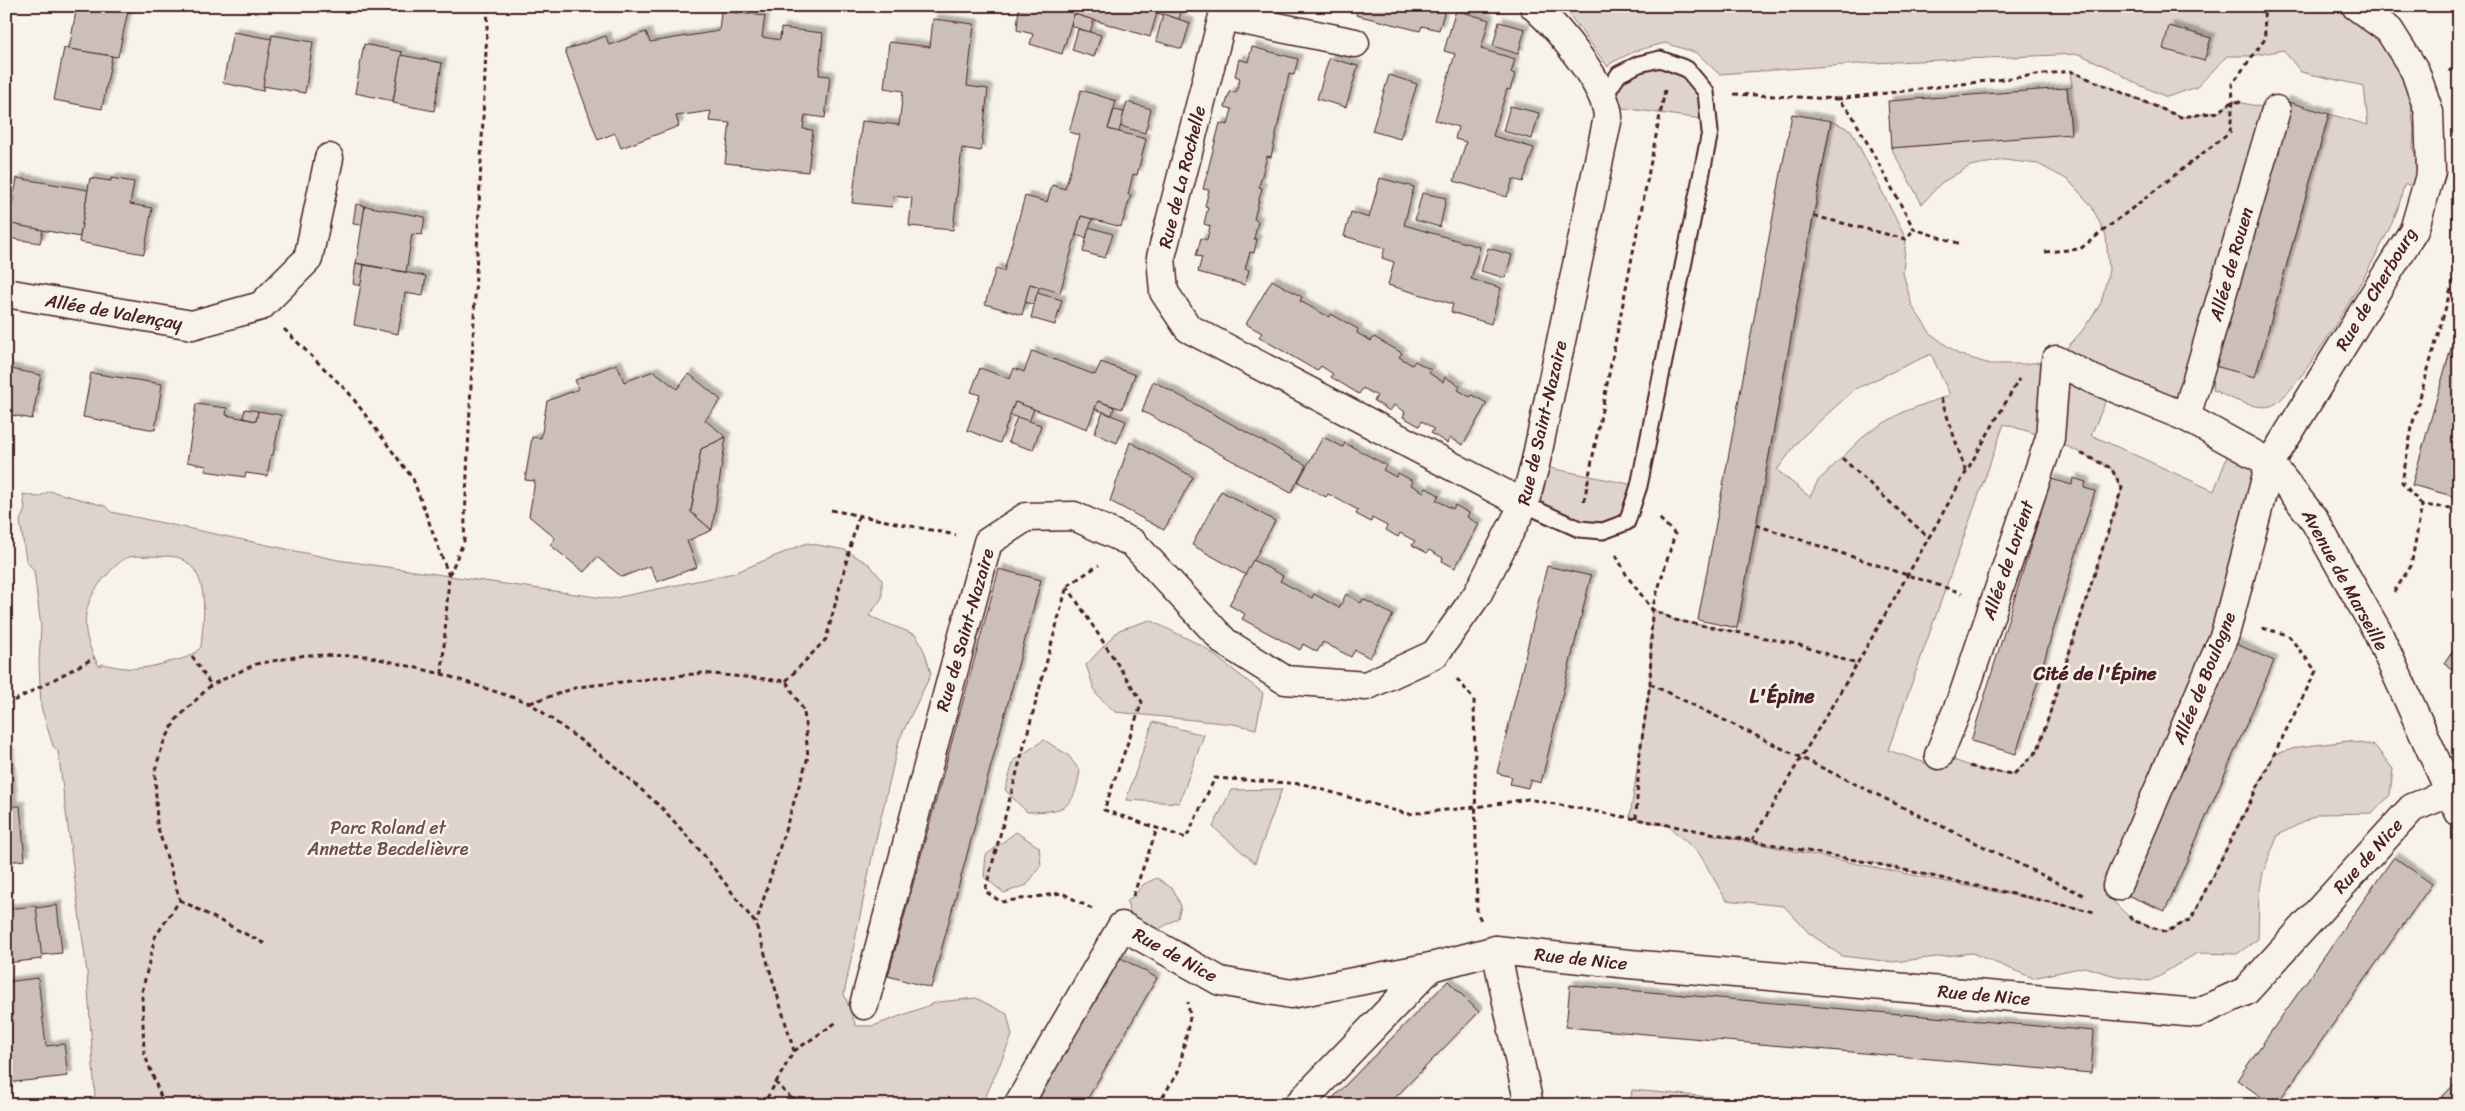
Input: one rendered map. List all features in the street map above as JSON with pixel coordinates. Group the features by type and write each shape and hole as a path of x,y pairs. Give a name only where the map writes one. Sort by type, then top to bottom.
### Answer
{"street":[{"path":"1534,6 1585,66 1608,106"},
{"name":"Rue de Cherbourg","path":"2270,462 2414,230 2432,172 2429,112 2415,71 2389,30 2356,6"},
{"name":"Rue de La Rochelle","path":"1355,44 1223,16 1161,257 1164,292 1188,328 1524,504"},
{"name":"Rue de Saint-Nazaire","path":"864,1005 988,542 1026,517 1074,516 1133,543 1226,642 1285,680 1366,686 1435,654 1478,595 1524,504 1535,466 1592,197 1608,118 1608,106"},
{"name":"Allée de Rouen","path":"2186,417 2276,110"},
{"name":"Allée de Valençay","path":"6,293 192,325 261,306 308,259 329,158"},
{"name":"Avenue de Marseille","path":"2056,360 2092,379 2186,417 2270,462 2313,518 2377,631 2424,738 2456,797"},
{"name":"Allée de Lorient","path":"1939,755 1964,693 2050,438 2056,360"},
{"name":"Allée de Boulogne","path":"2117,886 2225,634 2270,462"},
{"name":"Rue de Nice","path":"1018,1105 1122,926 1220,981 1291,994 1431,966 1496,950 1629,964 2197,1013 2246,992 2412,808 2456,797"},
{"path":"1496,950 1529,1105"},
{"path":"1298,1105 1431,966"}],"lane":[{"path":"1524,504 1579,529 1603,531 1627,522 1637,497 1710,132 1706,92 1688,69 1660,59 1639,64 1619,74 1609,89 1608,106"}],"path":[{"path":"442,674 450,576 464,541 488,6"},
{"path":"2044,252 2080,249 2230,132 2233,101 2232,84 2265,39 2264,6"},
{"path":"1579,529 1670,63"},
{"path":"1706,92 1837,99 2070,71 2181,117 2219,112 2233,101"},
{"path":"1837,99 1851,113 1914,228 1961,244"},
{"path":"1814,216 1906,239 1914,228"},
{"path":"2459,261 2413,422 2402,482 2422,505 2450,508 2459,504"},
{"path":"261,306 349,393 413,479 450,576"},
{"path":"1752,840 1857,664 2020,379"},
{"path":"1941,398 1966,472"},
{"path":"1939,755 1982,770 2014,774 2038,750 2122,488 2111,468 2050,438"},
{"path":"1842,458 1929,538"},
{"path":"1636,819 1639,759 1650,684 1652,609 1675,534 1637,497"},
{"path":"2364,608 2396,591 2412,566 2422,505"},
{"path":"831,510 859,514 988,542"},
{"path":"786,681 826,638 859,514"},
{"path":"1756,524 1994,603"},
{"path":"1603,531 1627,576 1652,609 1675,620 1796,644 1857,664"},
{"path":"1133,543 1067,586 985,891 1001,902 1062,893 1122,926 1158,829"},
{"path":"1067,586 1142,702 1104,810 1186,838 1215,778 1303,784 1407,814 1476,807 1528,799 1877,864 2104,914"},
{"path":"2123,917 2166,932 2191,919 2316,671 2288,635 2265,628 2225,634"},
{"path":"1435,654 1474,699 1477,913 1496,950"},
{"path":"265,944 180,900 157,825 155,770 164,744 176,720 211,685 256,664 306,655 367,656 442,674 530,703 611,763 662,808 703,854 756,924 794,1051"},
{"path":"192,656 211,685"},
{"path":"6,705 94,658"},
{"path":"530,703 578,687 702,673 786,681"},
{"path":"756,924 808,757 804,711 786,681"},
{"path":"1650,684 2088,898"},
{"path":"2117,886 2114,902 2132,920"},
{"path":"164,1105 144,1053 142,992 155,938 180,900"},
{"path":"1158,1105 1179,1070 1190,1017 1183,960"},
{"path":"763,1105 794,1051 864,1005"},
{"path":"775,1082 798,1105"},
{"path":"184,1105 201,1096"}],"green space":[{"path":"1563,6 2135,6 2159,12 2184,6 2416,6 2410,11 2382,12 2415,71 2410,101 2414,129 2413,149 2421,169 2418,185 2404,185 2396,214 2374,259 2338,321 2300,378 2283,397 2271,406 2256,406 2213,390 2211,365 2255,376 2329,114 2368,125 2364,86 2301,72 2283,50 2252,56 2227,56 2197,87 2167,97 2079,54 1872,63 1719,74 1697,53 1665,43 1635,51 1611,63 1608,67"},
{"path":"1660,59 1706,92 1709,120 1608,106 1619,74"},
{"path":"2070,71 2181,117 2219,112 2233,101 2276,110 2186,417 2112,387 2091,435 2214,491 2233,442 2270,463 2225,634 2117,886 2114,902 2132,920 2166,932 2191,919 2273,755 2299,747 2348,741 2375,746 2393,769 2390,795 2373,813 2319,814 2278,835 2263,872 2259,895 2258,939 2237,954 2197,953 2150,981 2116,976 2084,967 2033,978 1972,953 1893,962 1842,956 1809,933 1784,906 1726,900 1699,853 1668,826 1630,817 1650,684 1652,609 1675,620 1736,632 1831,121 1851,130 1906,239 1903,273 1912,306 1931,334 1958,354 1990,364 2024,364 2056,360 2082,331 2101,303 2109,270 2106,236 2091,205 2068,180 2038,164 2004,160 1970,166 1941,183 1922,204 1891,148 2071,133 2067,88 2072,87","holes":["1931,354 1950,395 1903,412 1867,433 1818,481 1810,497 1777,470 1800,439 1855,389","2004,424 2050,438 2111,468 2122,489 2038,750 2014,774 1982,770 1939,755 1934,766 1888,750","1710,834 1877,864 2082,909"]},
{"path":"1535,465 1639,486 1627,522 1603,531 1524,504"},
{"name":"Parc Roland et Annette Becdelièvre","path":"50,491 105,506 111,512 338,560 610,599 734,573 807,543 845,550 870,565 882,580 882,598 869,616 916,635 925,653 931,674 899,740 873,852 844,994 856,1026 873,1026 938,1002 976,998 1007,1014 1012,1036 982,1105 82,1105 81,1103 95,1096 87,973 58,751 53,746 41,707 39,662 41,627 34,571 26,560 20,521 25,509 23,494 38,497","holes":["131,556 180,558 190,565 197,574 201,585 204,610 201,647 193,654 142,668 127,668 103,664 99,666 88,641 86,629 88,607 99,585 118,564"]},
{"path":"1150,620 1204,647 1263,693 1256,729 1233,724 1115,712 1096,694 1086,665 1119,630"},
{"path":"1153,722 1204,735 1179,803 1126,800"},
{"path":"1044,740 1068,755 1080,771 1077,784 1074,794 1066,806 1051,811 1027,812 1005,790 1014,760"},
{"path":"1282,789 1255,863 1213,827 1231,790"},
{"path":"1016,832 1039,847 1041,865 1027,885 1004,893 984,877 986,855"},
{"path":"1157,878 1173,889 1181,906 1178,918 1149,935 1133,920 1127,902 1144,884"},
{"path":"1632,1090 1799,1105 1630,1105"}],"building":[{"path":"77,6 101,6 128,11 118,57 69,49"},
{"path":"1019,6 1159,6 1150,37 1074,14 1062,54 1030,44 1033,34 1017,30"},
{"path":"1159,6 1182,9 1179,19 1157,13"},
{"path":"1172,6 1189,6 1187,11"},
{"path":"1354,6 1446,6 1439,30 1422,26 1420,31 1356,15 1358,7"},
{"path":"1456,10 1489,20 1481,49 1515,59 1511,73 1515,74 1510,90 1507,89 1493,136 1534,148 1523,182 1513,179 1507,197 1454,181 1466,142 1455,139 1458,127 1435,120 1455,54 1444,51"},
{"path":"721,11 765,16 762,37 780,40 781,28 823,33 819,75 830,76 825,118 805,115 803,129 813,130 808,172 725,163 730,123 709,121 711,111 676,116 679,126 621,148 615,133 598,140 565,50 606,36 609,45 646,32 650,42 719,31"},
{"path":"1074,14 1094,20 1090,32 1071,26"},
{"path":"1163,14 1190,23 1182,49 1156,41"},
{"path":"933,19 974,24 967,86 988,89 981,151 962,148 953,230 909,226 912,198 893,196 892,207 852,203 862,121 899,125 903,91 884,88 889,42 930,47"},
{"path":"1499,22 1525,29 1518,54 1493,46"},
{"path":"2169,26 2211,38 2204,61 2163,49"},
{"path":"1078,29 1101,35 1094,57 1072,50"},
{"path":"233,32 272,39 263,91 223,83"},
{"path":"272,35 313,42 305,93 263,86"},
{"path":"364,44 402,52 393,101 355,93"},
{"path":"1252,47 1298,59 1294,75 1289,74 1271,157 1267,156 1259,187 1262,188 1254,219 1258,221 1254,239 1257,239 1254,253 1250,252 1245,269 1249,270 1245,285 1198,272 1202,257 1196,256 1201,238 1207,240 1210,226 1204,224 1208,207 1205,206 1209,190 1203,189 1220,123 1228,125 1232,109 1225,107 1230,91 1236,93 1240,78 1235,76 1239,59 1248,62"},
{"path":"64,48 112,56 102,109 54,100"},
{"path":"401,55 442,63 434,111 393,103"},
{"path":"1329,58 1358,66 1346,107 1317,99"},
{"path":"1389,75 1417,84 1400,139 1372,131"},
{"path":"2067,88 2071,134 1891,148 1888,101"},
{"path":"1081,90 1116,101 1108,129 1146,139 1137,175 1133,174 1128,195 1131,195 1121,227 1081,216 1060,293 1030,284 1022,315 985,304 996,268 1004,271 1025,196 1047,202 1052,185 1065,189 1080,135 1069,132"},
{"path":"2285,101 2329,114 2255,377 2211,365"},
{"path":"1127,102 1151,109 1145,133 1120,126"},
{"path":"1510,106 1539,113 1532,139 1503,131"},
{"path":"1114,110 1124,112 1119,132 1108,129"},
{"path":"1792,114 1831,121 1737,628 1698,620"},
{"path":"17,178 88,190 80,237 9,224"},
{"path":"90,178 111,181 111,178 134,182 130,204 152,208 144,254 79,242"},
{"path":"1380,178 1414,187 1404,225 1480,247 1471,279 1501,288 1491,324 1451,312 1453,304 1388,285 1394,262 1382,258 1385,248 1344,236 1351,212 1369,218"},
{"path":"1422,193 1446,198 1440,227 1415,220"},
{"path":"356,204 365,206 362,225 353,224"},
{"path":"365,206 425,217 422,235 412,234 406,272 356,263"},
{"path":"1081,216 1092,219 1086,238 1076,235"},
{"path":"11,224 43,230 40,243 8,238"},
{"path":"1089,227 1113,234 1105,258 1083,252"},
{"path":"1488,248 1512,255 1505,278 1481,271"},
{"path":"356,263 364,265 361,286 353,284"},
{"path":"364,265 426,276 423,296 405,293 398,334 354,325"},
{"path":"1272,280 1302,297 1300,301 1329,317 1331,314 1358,329 1357,333 1371,341 1374,337 1402,353 1399,357 1412,365 1415,361 1431,370 1429,373 1443,382 1445,377 1460,386 1458,390 1487,403 1463,445 1450,438 1447,443 1431,433 1434,429 1422,421 1419,426 1403,417 1405,412 1394,405 1390,411 1374,401 1377,396 1363,388 1359,394 1331,377 1333,374 1321,366 1317,371 1259,337 1262,333 1246,324"},
{"path":"1030,284 1039,287 1034,305 1025,302"},
{"path":"1037,293 1062,300 1055,325 1031,318"},
{"path":"2459,320 2459,486 2456,497 2412,485"},
{"path":"1032,351 1095,375 1101,362 1135,375 1122,409 1098,401 1087,429 1015,402 1000,443 967,430 980,395 971,392 980,368 1010,379 1014,368 1024,372"},
{"path":"617,364 624,382 654,371 677,389 689,374 721,400 705,420 726,437 701,449 691,512 712,530 687,541 697,567 657,582 650,566 622,577 597,557 584,572 550,545 555,538 529,516 535,481 525,480 532,437 541,438 547,401 579,389 575,380"},
{"path":"6,368 41,375 32,419 6,414"},
{"path":"91,373 162,384 155,430 83,417"},
{"path":"1153,381 1306,465 1291,493 1142,411"},
{"path":"1098,401 1114,407 1112,415 1095,409"},
{"path":"1015,402 1034,409 1029,422 1010,415"},
{"path":"196,404 227,408 226,415 256,421 258,411 281,415 267,476 246,473 245,477 205,471 206,466 187,462"},
{"path":"245,409 258,411 256,421 243,418"},
{"path":"1103,412 1126,421 1117,443 1094,433"},
{"path":"1017,417 1041,425 1033,450 1008,442"},
{"path":"726,437 712,530 691,512 701,449"},
{"path":"1323,437 1343,447 1345,443 1386,465 1383,470 1396,477 1398,473 1413,481 1411,485 1424,492 1426,488 1439,495 1436,500 1453,509 1455,505 1469,513 1467,517 1479,524 1455,568 1442,561 1443,558 1429,550 1427,553 1412,545 1415,541 1400,533 1398,537 1386,530 1387,526 1372,518 1371,522 1356,514 1358,510 1328,494 1326,497 1298,482"},
{"path":"1130,442 1193,477 1164,530 1110,501"},
{"path":"2073,478 2086,482 2084,488 2095,491 2016,754 1971,741 2051,479 2072,485"},
{"path":"1221,491 1275,521 1246,575 1192,545"},
{"path":"1253,560 1283,576 1280,581 1312,598 1314,594 1339,608 1346,594 1361,603 1363,599 1393,615 1370,658 1355,650 1351,657 1323,642 1317,652 1303,644 1300,650 1242,619 1245,614 1229,605"},
{"path":"1547,566 1591,576 1541,783 1530,780 1528,788 1510,784 1512,777 1497,773"},
{"path":"999,569 1041,580 931,988 888,976"},
{"path":"2232,642 2274,661 2165,911 2122,893"},
{"path":"2459,642 2459,673 2444,664"},
{"path":"9,752 13,807 6,807 6,753"},
{"path":"20,806 25,860 6,862 6,807"},
{"path":"2394,857 2432,884 2276,1105 2273,1105 2237,1080"},
{"path":"57,905 62,953 41,955 36,908"},
{"path":"36,906 42,959 6,963 6,909"},
{"path":"1119,957 1157,978 1084,1105 1034,1105"},
{"path":"38,978 46,1046 64,1044 68,1076 6,1083 6,982"},
{"path":"1448,981 1479,1012 1388,1105 1326,1105"},
{"path":"1570,985 2094,1031 2091,1073 1566,1027"},
{"path":"2459,1043 2459,1056 2453,1049"},
{"path":"2459,1080 2459,1105 2434,1105"}],"district":[{"name":"Cité de l'Épine","path":"2095,673"},
{"name":"L'Épine","path":"1782,696"}]}
